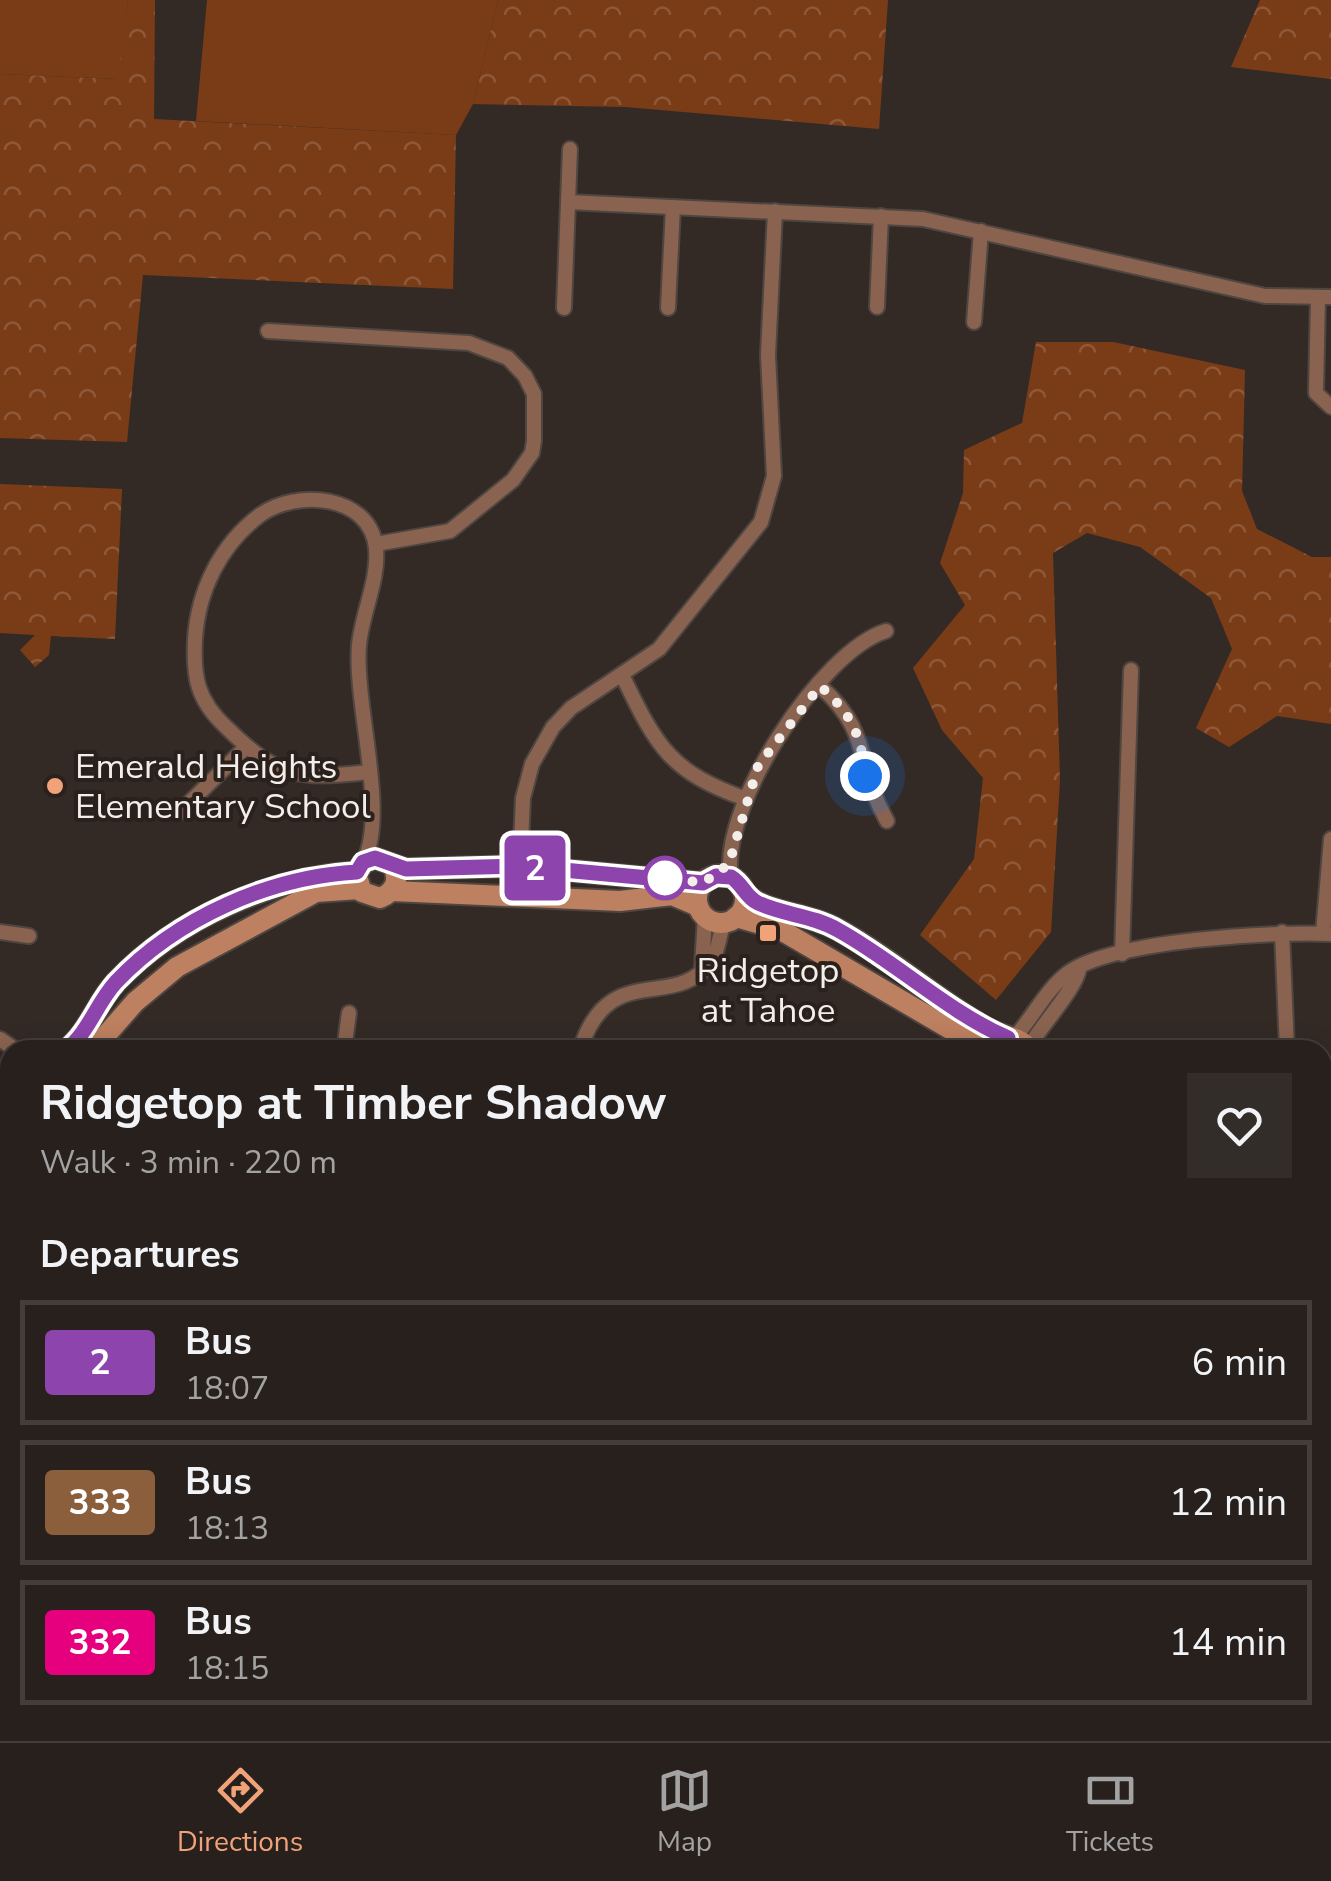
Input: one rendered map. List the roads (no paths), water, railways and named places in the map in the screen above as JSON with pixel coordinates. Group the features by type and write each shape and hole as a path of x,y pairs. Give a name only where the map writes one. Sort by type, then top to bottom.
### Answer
{"main road":[{"path":"371,865 396,878 392,891"},
{"path":"371,865 374,898 392,891 620,902 672,895 716,916 781,930 969,1040"},
{"path":"102,1040 135,1002 177,968 371,865"},
{"path":"77,1040 115,984 179,932 270,888 371,865 424,870 520,866 725,878 754,902 808,915 837,929 1006,1040"},
{"path":"716,916 725,878"},
{"path":"716,916 744,907 725,878"}],"street":[{"path":"564,308 570,149"},
{"path":"568,202 881,216 982,232 1265,296 1324,297 1316,393 1331,407"},
{"path":"668,308 674,206"},
{"path":"520,866 523,798 540,747 570,708 623,677 660,649 754,535 769,501 775,434 768,355 775,211"},
{"path":"877,307 881,216"},
{"path":"974,322 982,232"},
{"path":"268,331 470,343 508,358 525,376 537,416 532,454 513,480 450,531 376,544"},
{"path":"368,772 289,774 246,747 202,700 194,674 196,616 220,558 258,516 296,502 332,501 348,506 358,513 376,544 359,647 368,772 371,865"},
{"path":"725,878 758,766 857,643 886,631"},
{"path":"1122,954 1131,670"},
{"path":"623,677 654,739 673,764 704,784 746,799"},
{"path":"820,686 844,708 854,724 863,748 865,776 887,821"},
{"path":"180,812 246,747"},
{"path":"1021,1040 1078,980 1079,969 1122,954 1282,932 1327,934 1331,839"},
{"path":"583,1040 589,1020 608,1000 688,980 711,963 716,916"},
{"path":"0,932 29,936"},
{"path":"1282,932 1287,1040"},
{"path":"346,1040 350,1013"}],"place":[{"name":"Emerald Heights Elementary School","path":"55,786"},
{"name":"Ridgetop at Tahoe","path":"768,933"}]}
